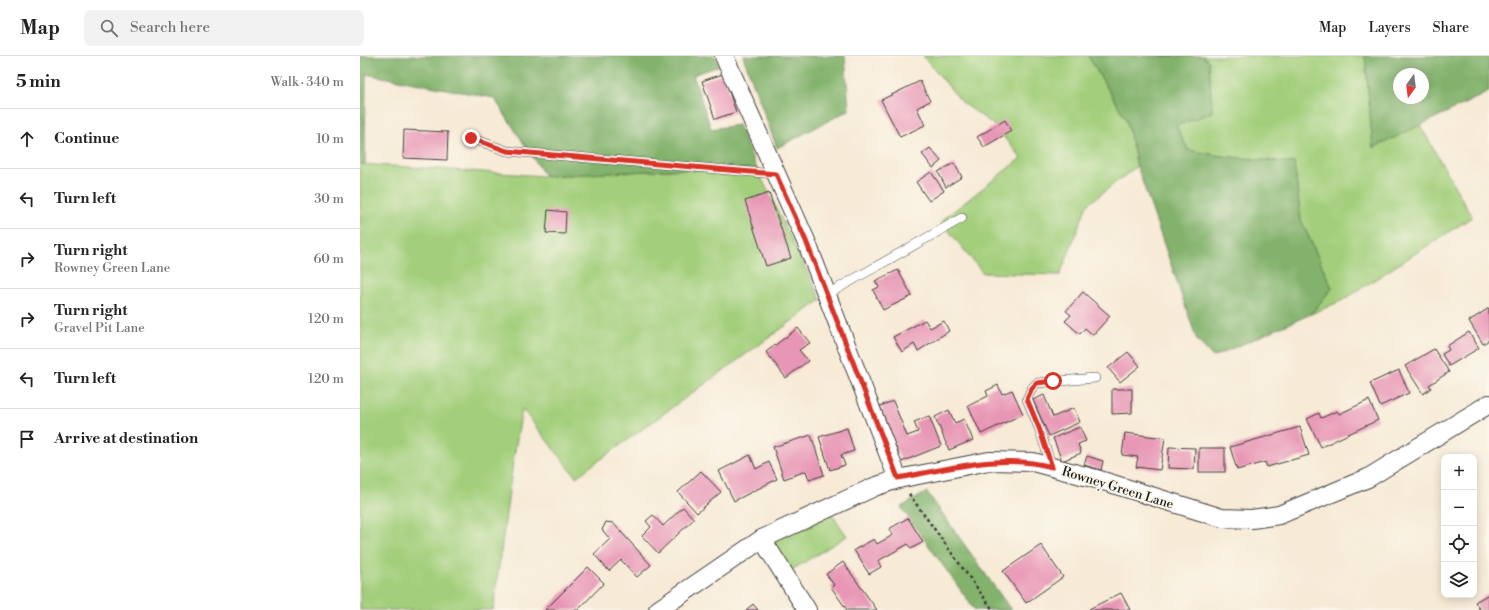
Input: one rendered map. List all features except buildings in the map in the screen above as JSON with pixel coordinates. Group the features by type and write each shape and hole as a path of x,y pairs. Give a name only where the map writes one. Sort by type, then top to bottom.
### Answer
{"street":[{"path":"724,56 806,241 898,478"},
{"name":"Rowney Green Lane","path":"658,610 762,539 874,487 898,478 989,461 1033,462 1100,480 1222,518 1252,519 1279,515 1368,478 1489,404"},
{"path":"762,539 807,610"}],"lane":[{"path":"471,138 507,151 776,174"},
{"path":"826,295 962,218"},
{"path":"1052,467 1039,428 1027,399 1028,394 1037,383 1095,378"}],"path":[{"path":"898,478 993,610"}],"green space":[{"path":"360,56 715,56 719,66 693,75 711,129 738,125 757,169 689,169 545,176 494,98 366,74 365,164 360,164"},
{"path":"743,56 845,56 849,110 777,148"},
{"path":"923,56 1088,56 1127,121 1137,166 1087,205 1060,275 983,273 941,221 1021,158 994,125 962,102"},
{"path":"1088,56 1202,56 1209,62 1212,112 1176,126 1188,150 1221,156 1294,163 1301,220 1332,288 1311,314 1213,357 1197,340 1137,166 1127,121"},
{"path":"1202,56 1365,56 1373,148 1420,125 1472,217 1343,300 1311,314 1332,288 1301,220 1294,163 1221,156 1188,150 1176,126 1212,112 1209,62"},
{"path":"1365,56 1489,56 1489,92 1373,148"},
{"path":"360,164 545,176 689,169 757,169 821,300 576,477 522,409 513,462 493,610 360,610"},
{"path":"927,492 1011,610 975,610 901,507"},
{"path":"831,513 847,536 790,571 769,541"}],"route":[{"path":"471,138 507,151 776,174 806,241 898,478 989,461 1033,462 1052,467 1039,428 1027,399 1028,394 1037,383 1053,381"}]}
